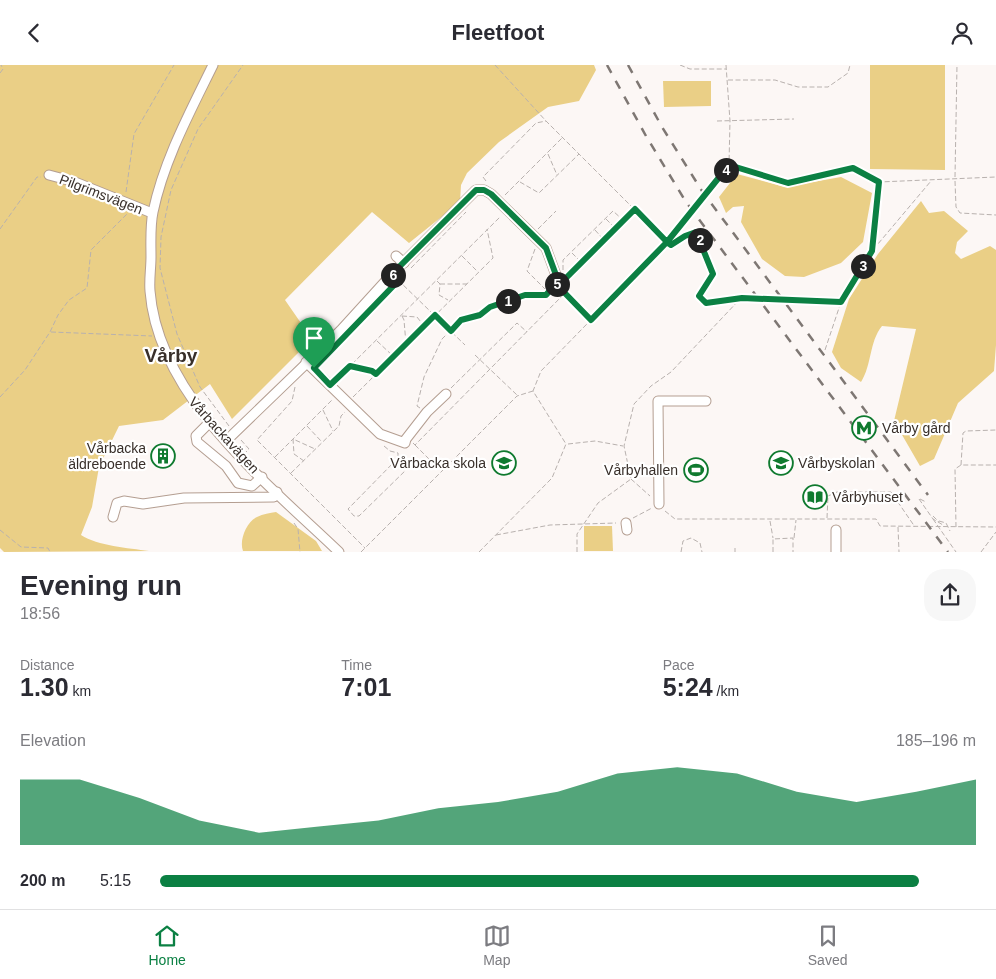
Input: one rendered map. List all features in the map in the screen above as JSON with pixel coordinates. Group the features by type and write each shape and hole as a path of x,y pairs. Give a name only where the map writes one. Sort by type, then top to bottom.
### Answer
{"street":[{"name":"Vårbackavägen","path":"213,65 182,129 161,181 152,213 150,292 160,337 191,401 226,441 339,551"},
{"name":"Pilgrimsvägen","path":"49,175 74,182 152,213"},
{"path":"226,441 407,266 476,190 484,190 546,248 556,276"},
{"path":"396,256 407,266"},
{"path":"306,362 380,435 410,444"},
{"path":"410,444 406,439 427,412 446,394"},
{"path":"659,504 658,401 706,401"},
{"path":"210,422 196,436 197,442 226,466 238,483 252,486 262,477"},
{"path":"113,517 117,503 124,501 144,504 184,498 274,497 277,492"},
{"path":"836,530 836,551"}],"path":[{"path":"0,73 4,69 1,65"},
{"path":"124,203 134,134 174,65"},
{"path":"235,433 200,387 177,334 160,267 161,237 172,190 198,129 243,65"},
{"path":"494,65 546,121 667,242 671,245 685,236 696,232 713,274 699,296 706,303 742,298 841,302"},
{"path":"680,65 690,69 726,69"},
{"path":"361,551 517,396 533,391 542,371 667,242 729,165 730,121 726,65"},
{"path":"728,80 775,80 798,87 828,87 848,73 850,65"},
{"path":"957,65 956,207 960,213 996,215"},
{"path":"718,121 794,119"},
{"path":"490,184 483,177 536,123 541,120 546,121"},
{"path":"503,198 563,137"},
{"path":"548,153 558,175"},
{"path":"519,181 539,193 579,154"},
{"path":"729,165 788,183 853,168 879,182 996,177"},
{"path":"0,229 37,177 49,175"},
{"path":"825,350 841,302 872,251 932,181"},
{"path":"872,251 879,182"},
{"path":"0,397 24,370 69,300 87,288 91,250 133,207"},
{"path":"417,407 424,377 442,339 461,320 480,315 490,307 525,295 546,295 582,263 635,209"},
{"path":"407,266 465,215 466,210"},
{"path":"536,231 556,211"},
{"path":"563,260 613,211 623,220"},
{"path":"330,385 503,213"},
{"path":"605,219 615,228"},
{"path":"351,400 494,258 488,229"},
{"path":"594,230 604,239"},
{"path":"539,250 536,246 526,271 548,292"},
{"path":"572,252 582,263"},
{"path":"462,255 478,272"},
{"path":"558,255 563,260 564,267 561,273 556,276 558,286 591,320"},
{"path":"394,285 395,277"},
{"path":"395,277 465,345"},
{"path":"436,281 440,284 468,284"},
{"path":"440,284 439,295 449,301"},
{"path":"442,472 410,444 565,293"},
{"path":"401,316 417,317 425,326"},
{"path":"401,316 404,320 406,344"},
{"path":"446,394 517,323 526,333"},
{"path":"50,332 160,337"},
{"path":"376,340 394,357"},
{"path":"475,355 517,396"},
{"path":"350,366 372,371 376,374"},
{"path":"296,385 292,401 257,440 365,548"},
{"path":"533,391 566,444"},
{"path":"274,458 334,398"},
{"path":"323,409 333,431"},
{"path":"290,474 339,426 341,416 348,411"},
{"path":"306,426 322,443"},
{"path":"961,465 963,433 966,431 996,430"},
{"path":"293,439 316,449"},
{"path":"293,439 294,454 304,461"},
{"path":"566,444 596,441 624,446"},
{"path":"479,551 552,478 566,444"},
{"path":"383,445 390,451 398,453 398,458 408,468 359,517 354,516 348,509 398,458"},
{"path":"956,528 955,469 961,465 996,465"},
{"path":"632,479 675,519 876,519 880,526 996,527"},
{"path":"827,519 828,496 837,492 891,492 915,527"},
{"path":"919,499 926,502"},
{"path":"919,499 927,508"},
{"path":"919,499 956,551"},
{"path":"495,535 550,525 585,523 626,527 659,504"},
{"path":"933,518 943,525 939,521"},
{"path":"933,518 946,523 950,531"},
{"path":"794,551 793,539 796,534 796,519"},
{"path":"770,520 773,551"},
{"path":"577,551 577,534 585,523"},
{"path":"898,527 899,551"},
{"path":"0,530 21,547 48,548 50,551"},
{"path":"981,551 996,532"},
{"path":"680,551 683,541 691,539 700,543 702,551"},
{"path":"773,539 793,539"}],"shaded area":[{"path":"0,65 594,65 596,70 579,101 548,107 499,142 467,173 461,185 460,202 409,243 372,212 285,300 312,339 232,419 210,384 163,420 119,426 99,467 92,507 81,535 104,544 149,551 4,552 0,548"},
{"path":"870,65 945,65 945,170 870,169"},
{"path":"663,81 711,81 711,106 664,107"},
{"path":"737,174 785,187 841,177 872,193 863,242 841,263 804,277 785,276 762,259 741,222 744,206 733,207 726,213 719,197"},
{"path":"921,201 929,213 944,211 968,231 957,242 955,253 961,259 990,246 996,250 996,345 994,371 958,403 934,459 920,466 894,421 916,329 882,326 875,339 865,375 861,382 841,368 832,352 849,299 878,254"},
{"path":"276,512 316,541 322,551 243,551 243,537 253,519"},
{"path":"584,526 612,526 613,551 584,551"}],"railway":[{"path":"607,65 646,136 686,202 948,552"},
{"path":"628,65 662,127 702,191 928,495"}],"place":[{"name":"Vårby gård","path":"864,428"},
{"name":"Vårbacka äldreboende","path":"163,456"},
{"name":"Vårbacka skola","path":"504,463"},
{"name":"Vårbyskolan","path":"781,463"},
{"name":"Vårbyhallen","path":"696,470"},
{"name":"Vårbyhuset","path":"815,497"}],"district":[{"name":"Vårby","path":"171,355"}],"route":[{"path":"314,368 316,363 399,280 392,274 476,190 484,190 491,194 546,248 556,275 556,284 558,286 565,293 591,320 667,242 729,165 788,183 853,168 879,182 872,251 841,302 742,298 706,303 700,300 699,296 701,290 713,274 712,267 696,232 685,236 671,245 667,242 635,209 558,286 553,287 546,295 525,295 490,307 480,315 461,320 451,331 435,315 376,374 372,371 350,366 330,385 314,368"}]}
